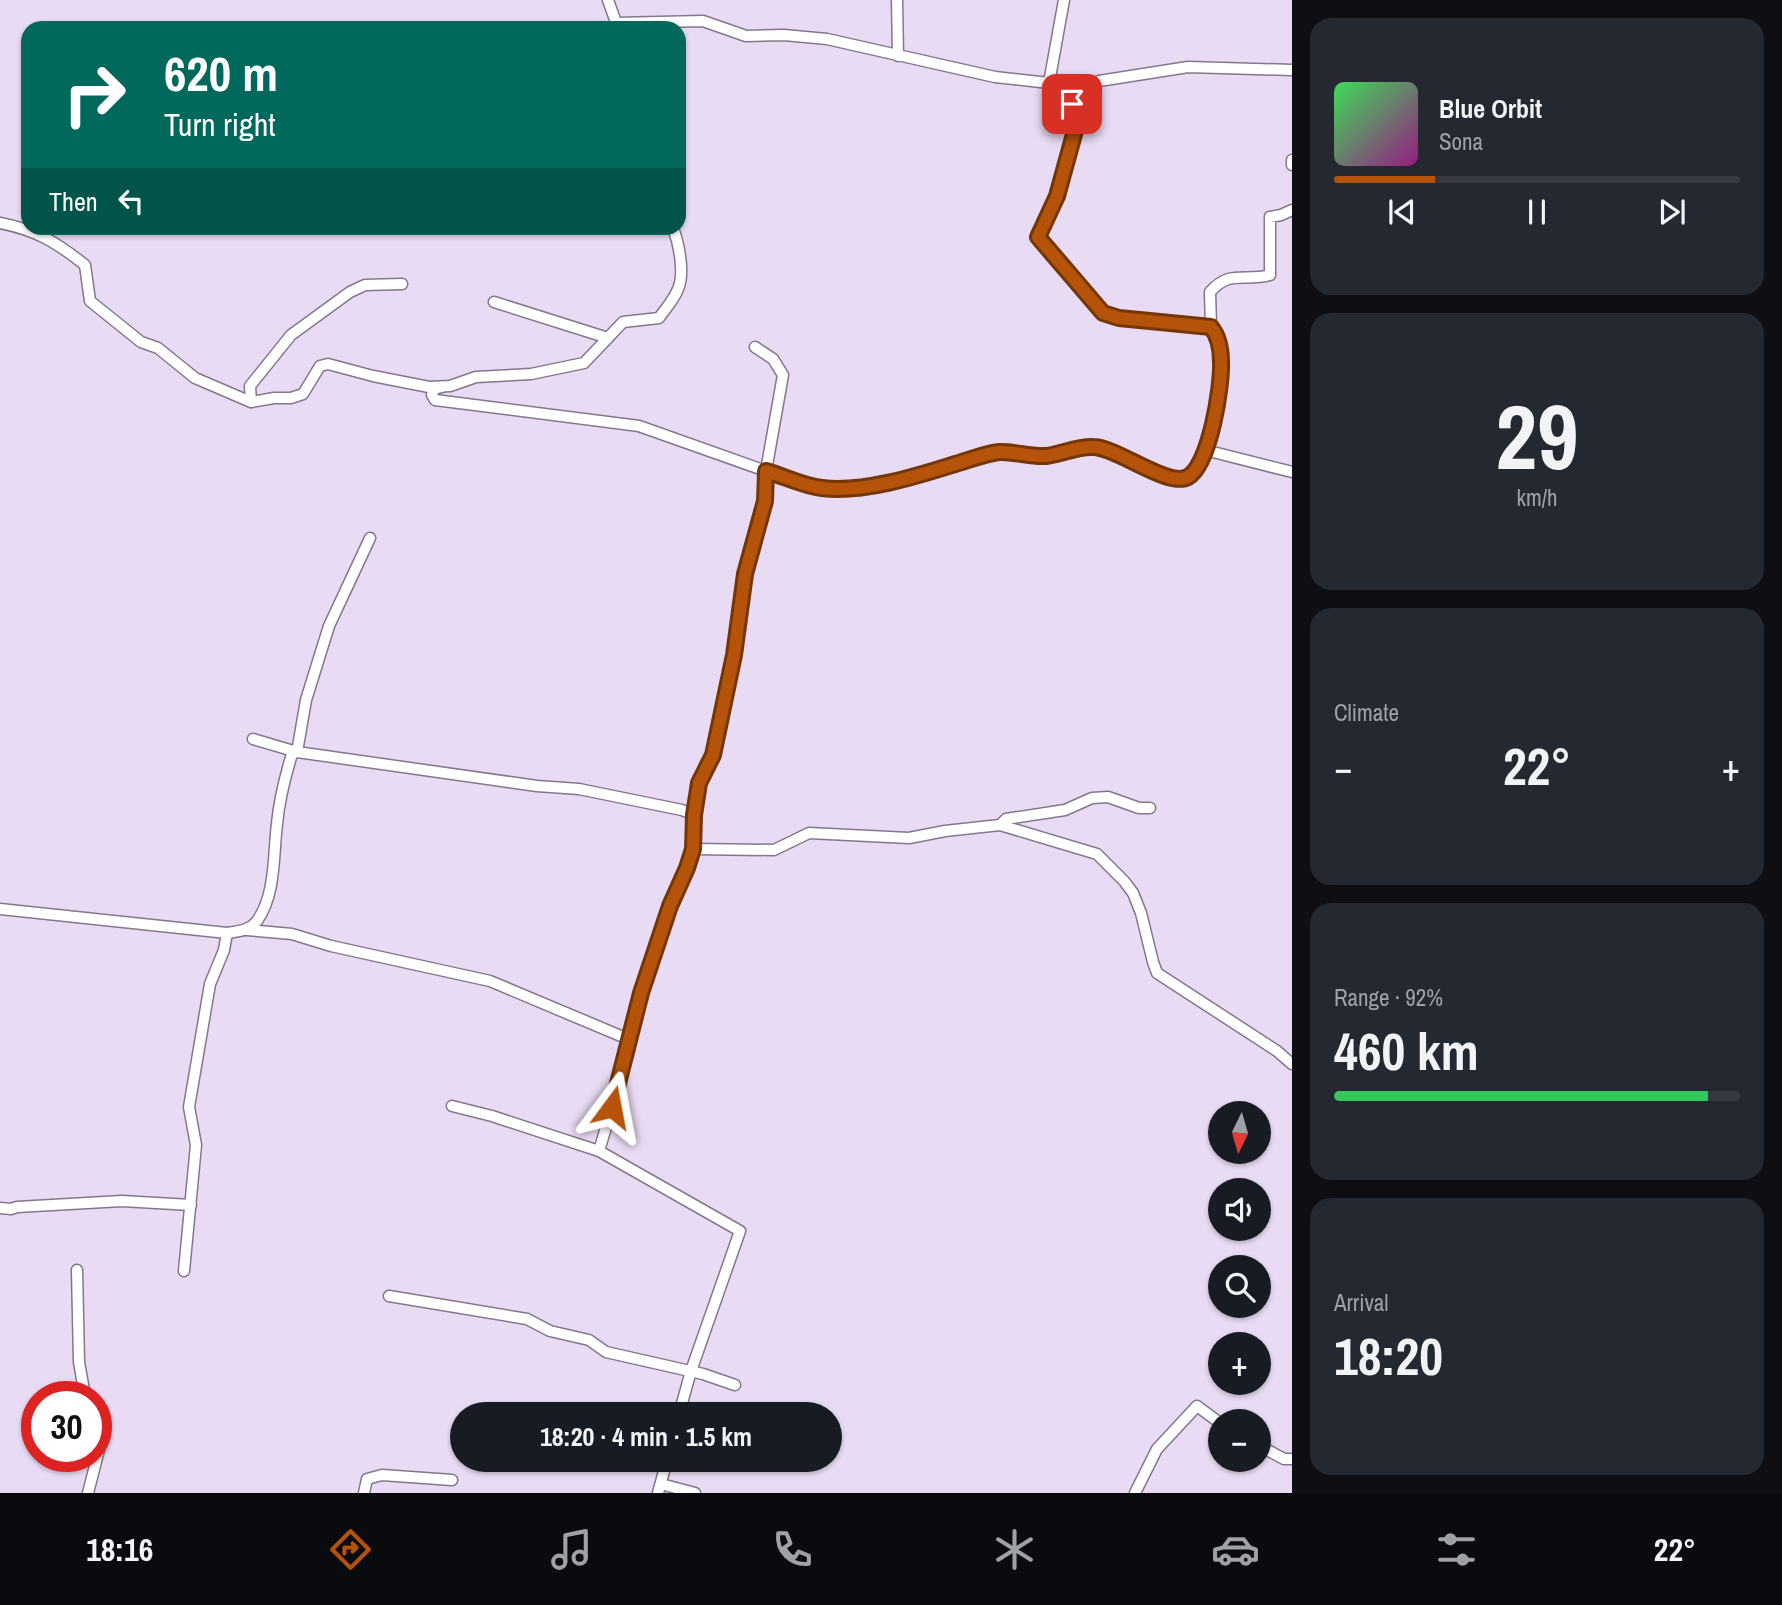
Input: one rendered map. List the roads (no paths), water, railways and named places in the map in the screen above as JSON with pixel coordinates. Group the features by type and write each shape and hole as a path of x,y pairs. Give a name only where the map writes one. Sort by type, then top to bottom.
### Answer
{"street":[{"path":"608,0 615,21"},
{"path":"897,0 898,57"},
{"path":"1049,83 1064,0"},
{"path":"686,22 703,21 746,36 784,35 827,39 995,77 1049,83 1068,88 1085,87 1099,80 1188,67 1292,70"},
{"path":"1049,83 1072,104 1076,127 1057,196 1038,237 1103,313 1119,318 1211,327"},
{"path":"676,235 681,275 679,289 659,318 623,322 584,363 531,374 476,377 434,389 432,395 435,400 639,426 821,488 847,489 903,479 1001,452 1032,457 1049,456 1094,446 1167,476 1181,479 1190,476 1205,450 1220,386 1217,335 1211,327 1210,292 1219,282 1231,277 1258,278 1270,275 1270,217 1292,209"},
{"path":"0,223 21,227"},
{"path":"40,235 59,244 85,265 90,301 111,320 141,342 158,348 195,378 251,402 291,398 303,394 320,366 328,364 429,387 450,386"},
{"path":"251,402 250,386 291,335 350,292 365,285 402,284"},
{"path":"494,302 608,338"},
{"path":"599,1151 628,1039 670,906 693,849 699,783 713,755 734,655 745,574 765,501 766,471 783,375 773,359 755,347"},
{"path":"1205,450 1292,472"},
{"path":"297,752 306,700 329,626 370,538"},
{"path":"253,739 297,752 537,786 579,789 682,810 694,815"},
{"path":"247,930 256,922 264,907 273,874 277,821 285,781 292,754 297,752"},
{"path":"1000,825 1006,818 1065,810 1092,798 1108,797 1139,808 1150,808"},
{"path":"693,849 774,850 809,833 909,838 1000,825 1097,854 1125,881 1133,893 1142,913 1157,973 1277,1051 1292,1064"},
{"path":"0,909 227,933 247,930 292,934 331,946 490,981 628,1039"},
{"path":"184,1271 196,1145 189,1107 206,1001 227,933"},
{"path":"452,1107 492,1116 599,1151 740,1231 691,1371 683,1402"},
{"path":"0,1208 122,1201 191,1205"},
{"path":"76,1270 79,1362 82,1381"},
{"path":"389,1296 527,1319 550,1331 589,1340 606,1352 691,1371 735,1385"},
{"path":"1135,1493 1157,1448 1197,1406 1208,1414"},
{"path":"1271,1452 1284,1459 1292,1459"},
{"path":"88,1493 93,1472"},
{"path":"664,1472 659,1489 695,1493"},
{"path":"364,1493 368,1479 382,1475 452,1480"}]}
